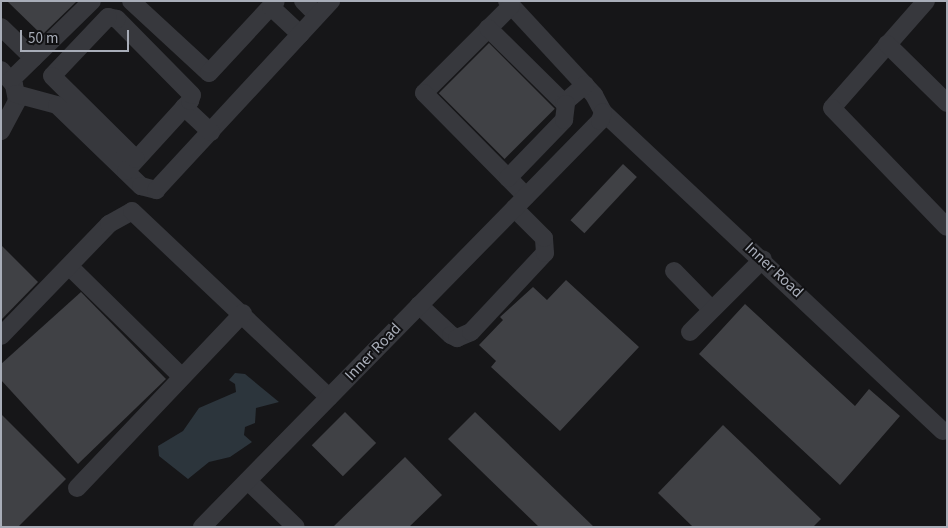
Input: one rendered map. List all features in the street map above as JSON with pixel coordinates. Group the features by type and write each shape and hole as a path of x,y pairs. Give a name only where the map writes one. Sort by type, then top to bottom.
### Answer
{"street":[{"path":"9,81 92,1"},
{"path":"131,1 209,73 274,4 300,34"},
{"path":"303,1 317,15"},
{"path":"131,165 184,107 192,91 112,16 53,74 69,105 131,165 146,189 156,190 331,1"},
{"path":"926,1 836,101 833,112 947,227"},
{"path":"419,305 450,335 457,338 471,332 544,253 544,238 520,202 508,178 424,93 488,28 509,3"},
{"name":"Inner Road","path":"509,3 585,85 603,112 763,259 943,431"},
{"path":"1,27 33,58"},
{"path":"488,28 566,104 568,114 508,178"},
{"path":"887,44 947,103"},
{"path":"9,81 50,102 69,105"},
{"path":"1,131 16,110 9,81"},
{"path":"566,104 585,85"},
{"path":"184,107 211,132"},
{"name":"Inner Road","path":"202,527 520,202 603,112"},
{"path":"1,336 70,267 109,224 128,211 141,215 329,397"},
{"path":"690,332 763,259"},
{"path":"70,267 180,375"},
{"path":"674,272 712,310"},
{"path":"77,488 180,375 243,314"},
{"path":"248,481 296,527"}],"shaded area":[{"path":"235,373 245,374 279,402 256,408 255,423 245,427 244,435 252,442 230,457 209,462 188,479 159,456 158,446 183,431 199,408 236,392 235,384 229,380"}],"building":[{"path":"7,1 77,1 42,35"},
{"path":"489,43 555,109 505,159 439,93"},
{"path":"623,164 637,177 584,233 570,220"},
{"path":"1,245 38,282 1,320"},
{"path":"566,280 639,347 560,431 491,367 496,361 479,345 503,320 500,317 533,287 547,300"},
{"path":"81,292 166,379 78,464 1,380 1,364"},
{"path":"745,304 855,406 869,389 900,416 840,485 699,354"},
{"path":"345,412 376,443 343,476 312,445"},
{"path":"475,412 594,527 539,527 448,439"},
{"path":"1,414 66,479 18,527 1,527"},
{"path":"723,425 821,519 813,527 693,527 658,493"},
{"path":"405,457 442,495 409,527 333,527"}]}
